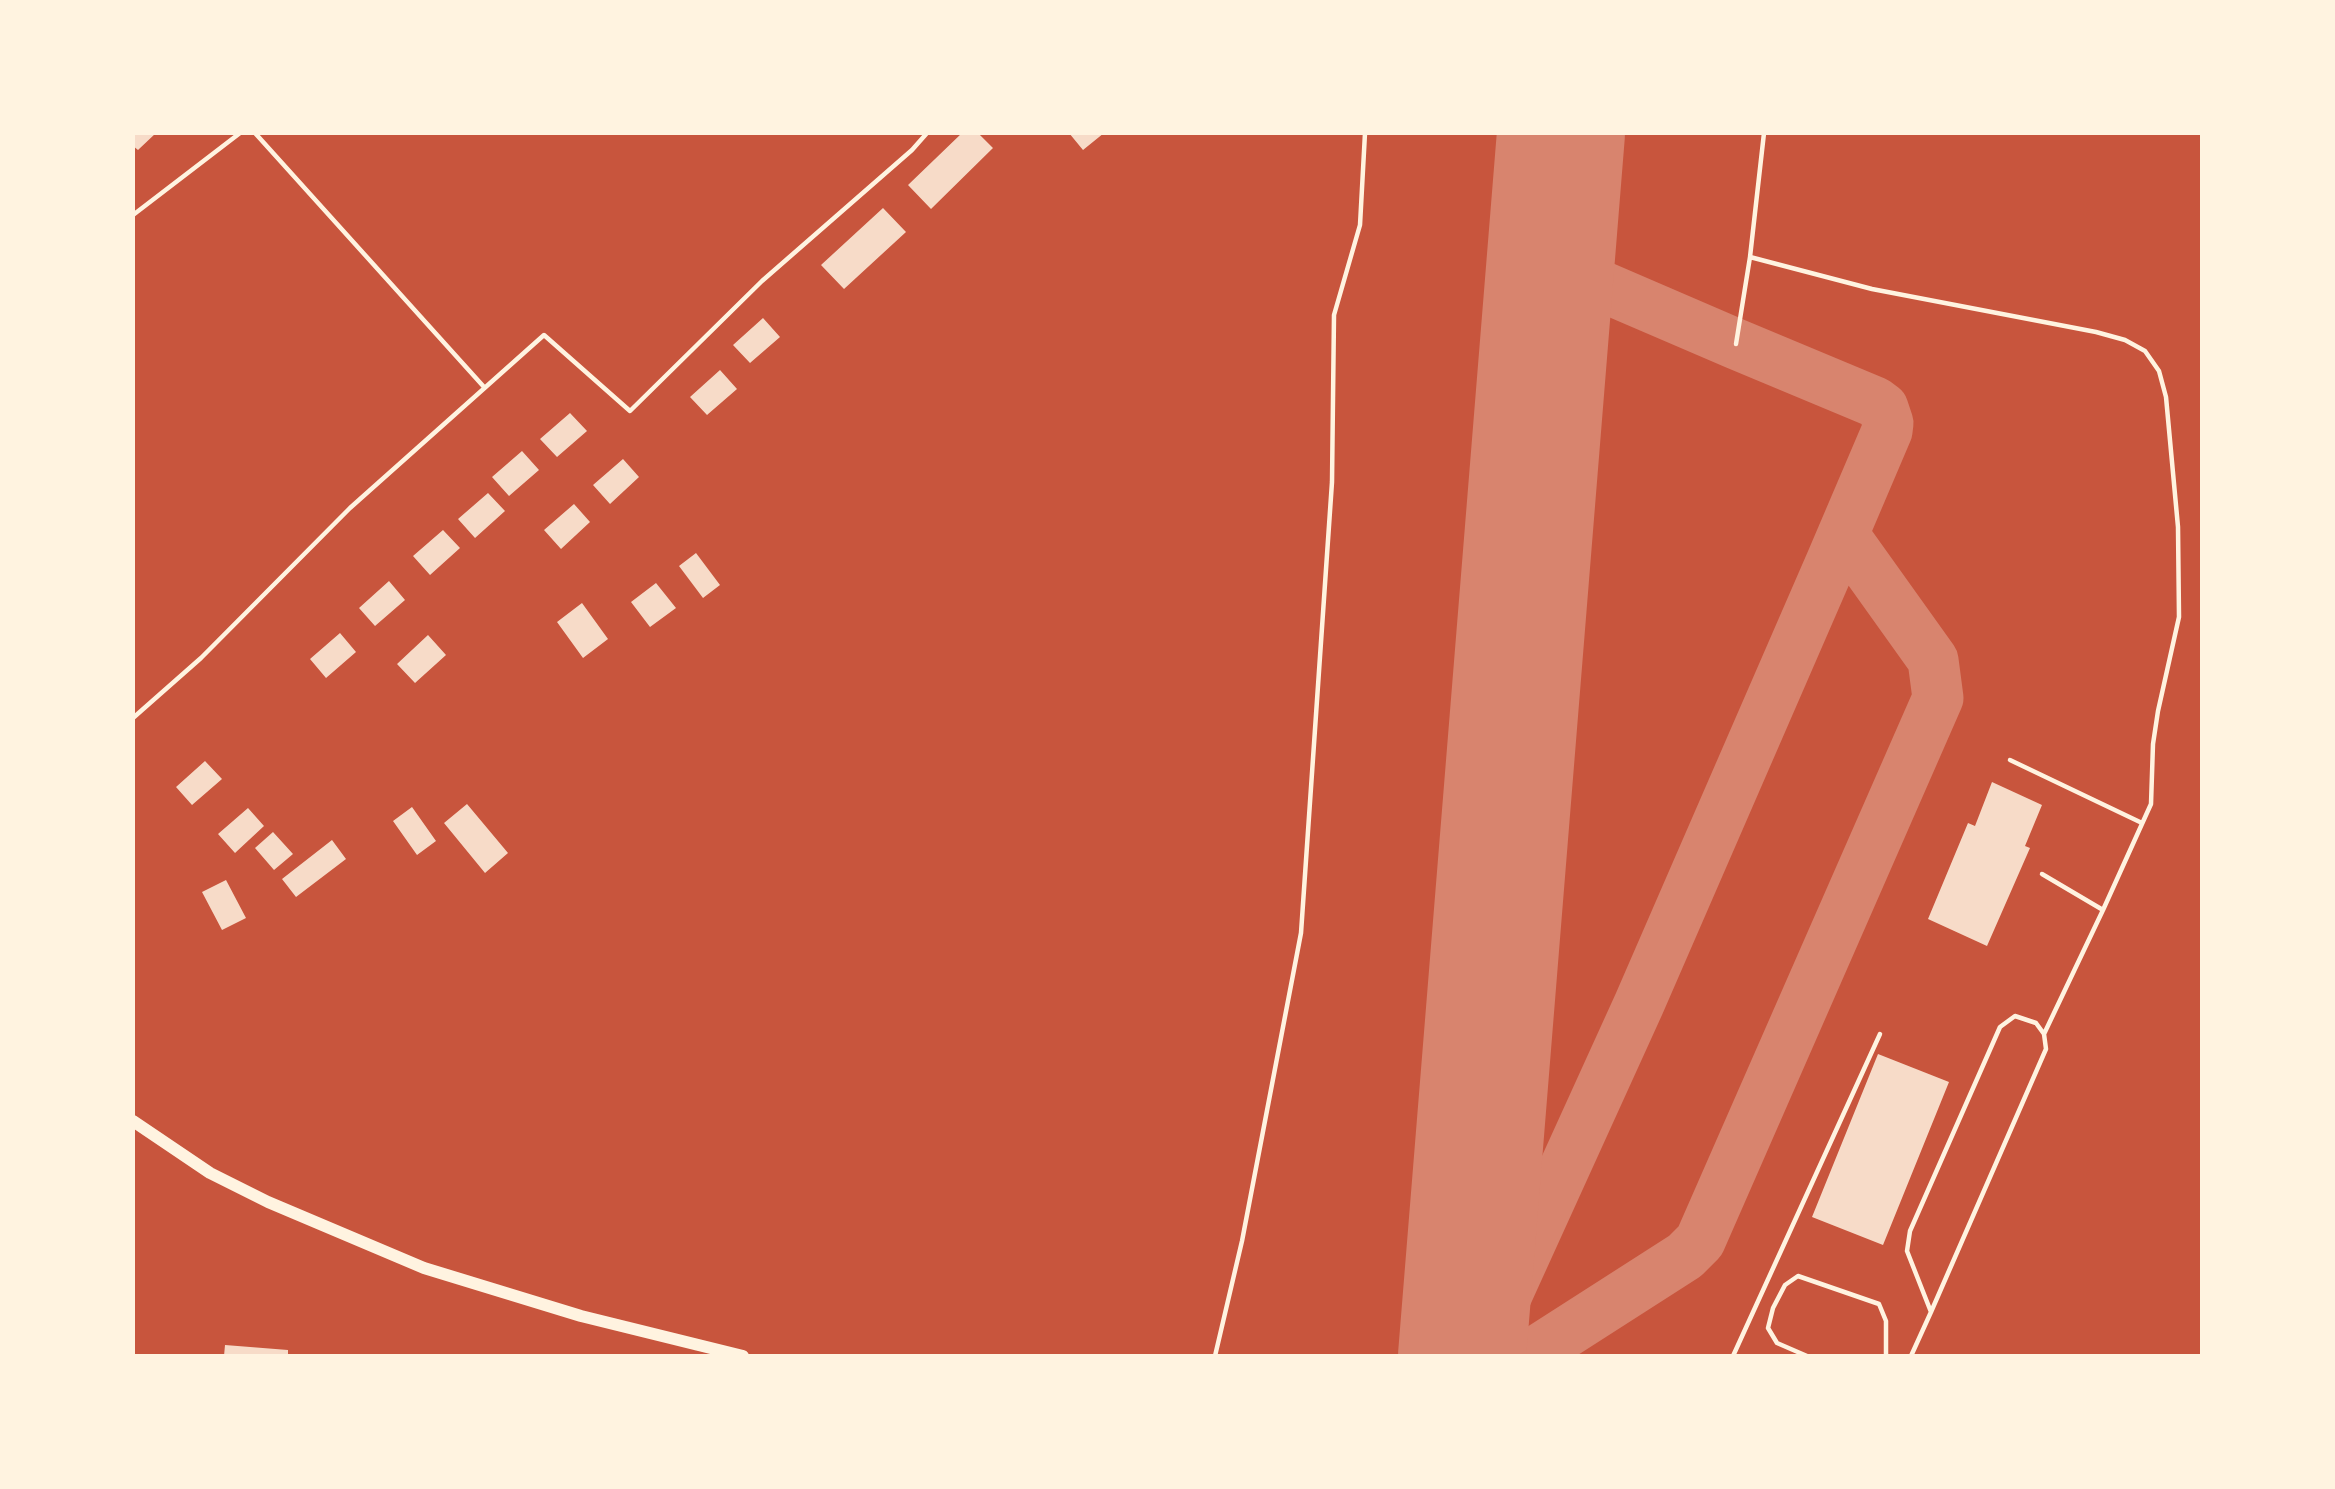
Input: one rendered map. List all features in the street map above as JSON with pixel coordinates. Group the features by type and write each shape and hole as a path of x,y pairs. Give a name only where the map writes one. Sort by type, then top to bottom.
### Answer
{"main road":[{"path":"133,1121 210,1173 268,1202 424,1268 582,1316 743,1356"}],"lane":[{"path":"133,215 240,133"},
{"path":"255,133 484,387"},
{"path":"133,718 201,658 350,508 544,335 630,411 762,281 912,150 927,133"},
{"path":"1215,1356 1242,1241 1301,933 1332,482 1334,315 1360,225 1365,133"},
{"path":"1736,344 1750,257 1764,133"},
{"path":"1750,257 1872,289 2096,332 2125,340 2144,351 2159,371 2166,397 2178,527 2179,617 2153,744 2151,804 2044,1034"},
{"path":"2010,760 2142,823"},
{"path":"2042,874 2102,909"},
{"path":"1911,1356 1931,1312 2046,1049 2044,1034 2036,1023 2015,1016 2000,1027 1910,1231 1907,1251 1931,1312"},
{"path":"1733,1356 1880,1034"},
{"path":"1807,1356 1777,1343 1768,1328 1773,1308 1785,1285 1798,1276 1878,1304 1886,1321 1886,1356"}],"building":[{"path":"133,133 156,133 138,150 133,146"},
{"path":"962,133 978,133 993,148 931,209 908,185"},
{"path":"1069,133 1104,133 1083,150"},
{"path":"883,208 906,232 844,289 821,265"},
{"path":"763,318 780,337 750,363 733,345"},
{"path":"720,370 737,389 707,415 690,397"},
{"path":"570,413 587,431 557,457 540,439"},
{"path":"522,451 539,470 509,496 492,477"},
{"path":"623,459 639,477 610,504 593,485"},
{"path":"488,493 505,511 475,538 458,519"},
{"path":"574,504 590,522 561,549 544,530"},
{"path":"443,530 460,548 430,575 413,556"},
{"path":"696,553 720,585 703,598 679,566"},
{"path":"389,581 405,600 375,626 359,608"},
{"path":"656,583 676,608 650,627 631,602"},
{"path":"582,603 608,639 583,658 557,622"},
{"path":"340,633 356,652 326,678 310,659"},
{"path":"428,635 446,655 415,683 397,664"},
{"path":"205,761 222,779 192,805 176,787"},
{"path":"1992,782 2042,805 2025,846 2030,848 1987,946 1928,919 1968,823 1975,826"},
{"path":"467,804 508,853 485,873 444,823"},
{"path":"412,807 436,841 417,855 393,821"},
{"path":"248,808 264,826 235,853 218,834"},
{"path":"273,832 293,854 274,870 255,848"},
{"path":"332,840 346,859 296,897 282,879"},
{"path":"226,880 246,918 222,930 202,892"},
{"path":"1878,1054 1949,1082 1883,1245 1812,1217"},
{"path":"225,1345 288,1350 288,1356 224,1356"}],"taxiway":[{"path":"1479,1356 1639,1004 1832,560 1887,431 1888,423 1883,408 1875,402 1550,264"},
{"path":"1529,1356 1685,1256 1700,1241 1938,698 1933,660 1843,534"}],"runway":[{"path":"1462,1356 1561,133"}]}
